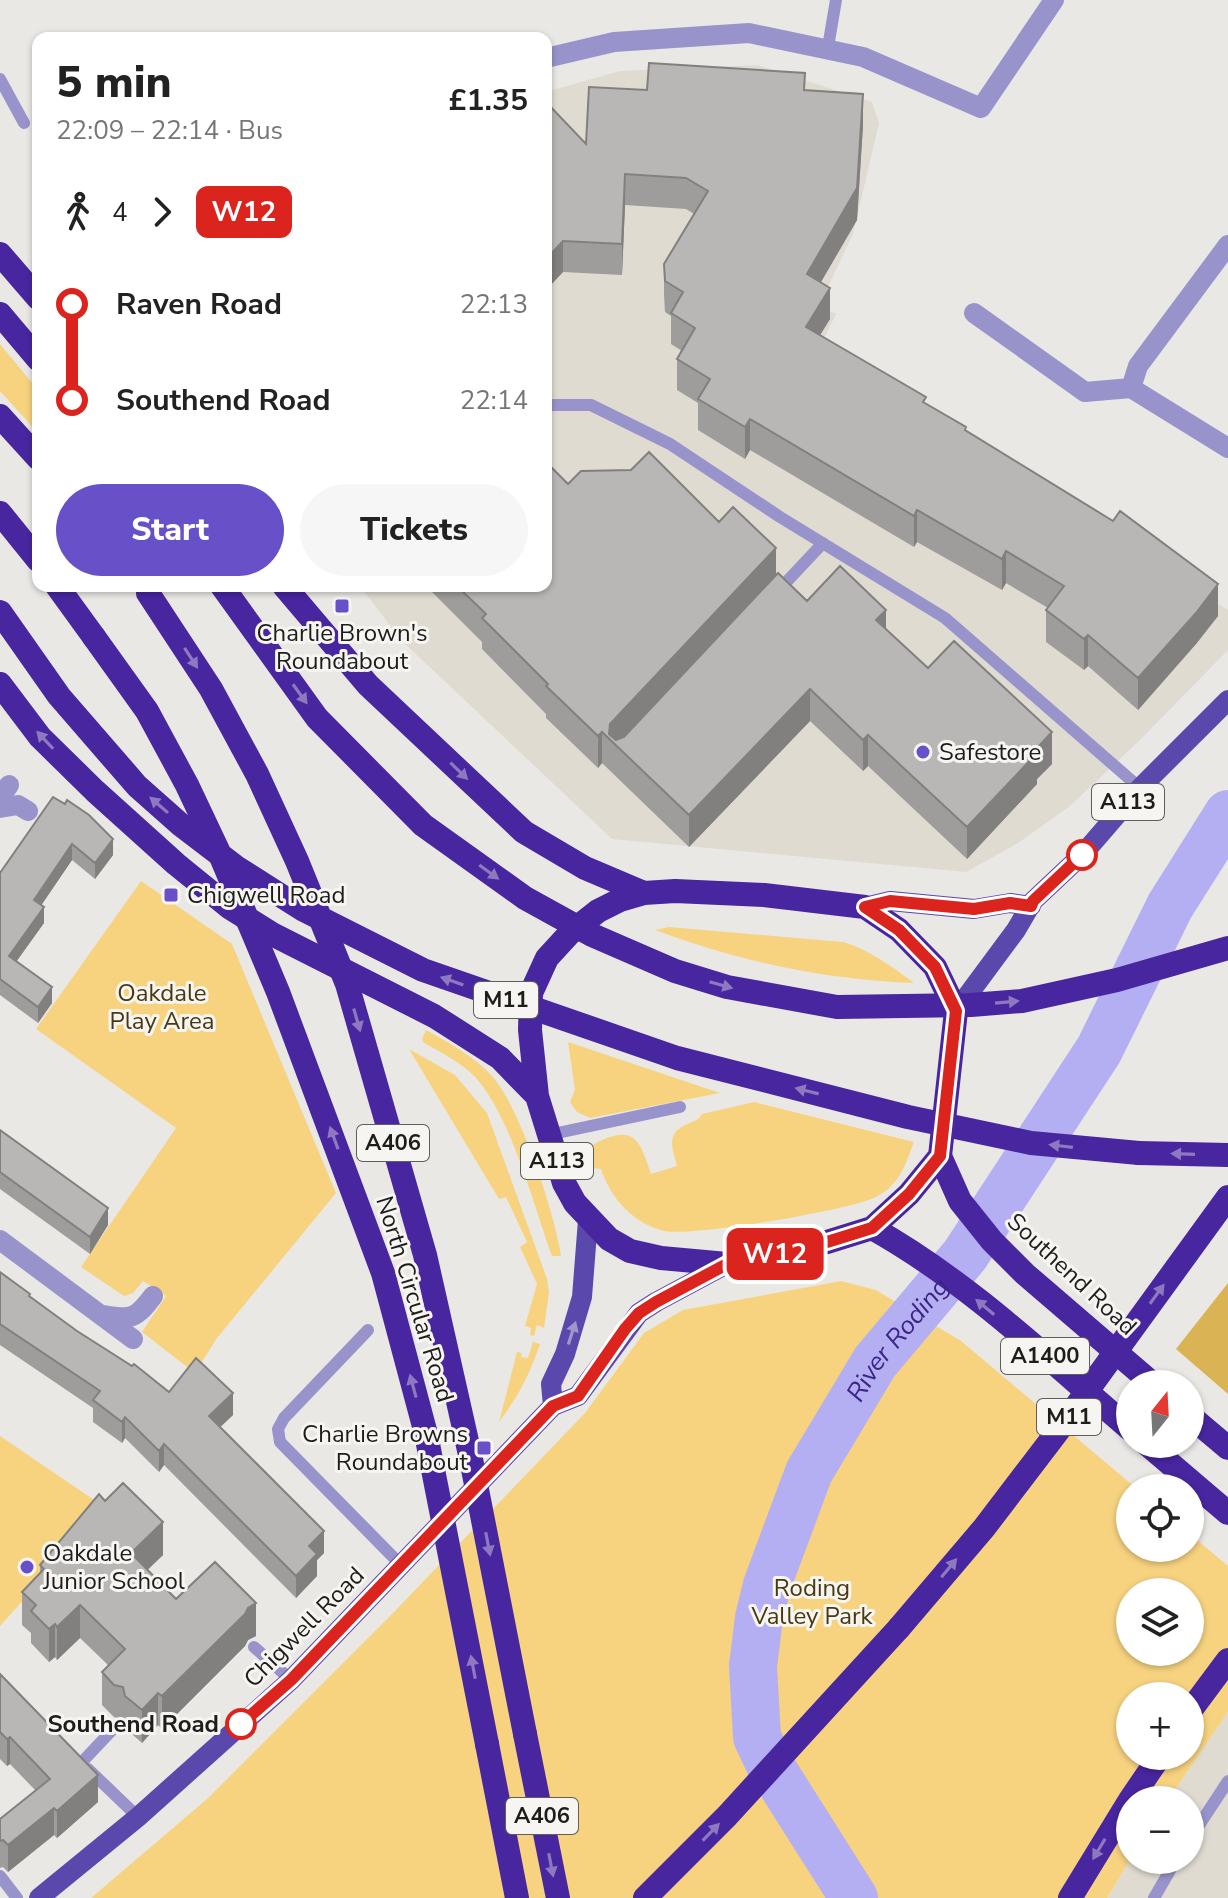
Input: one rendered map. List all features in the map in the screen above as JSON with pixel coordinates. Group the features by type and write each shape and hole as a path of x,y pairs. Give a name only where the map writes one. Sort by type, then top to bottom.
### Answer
{"highway":[{"path":"0,254 32,291"},
{"path":"0,314 32,352"},
{"path":"0,416 32,451"},
{"path":"0,513 32,553"},
{"name":"North Circular Road","path":"61,592 147,711 222,859 289,1020 383,1273 426,1434 517,1898"},
{"name":"North Circular Road","path":"146,592 211,689 257,774 297,861 347,984 425,1255 471,1459 558,1898"},
{"path":"226,592 317,718 423,825 525,898 592,935 675,971 727,987 837,1007 971,1005 1022,1001 1117,980 1228,948"},
{"path":"289,592 368,685 524,832 585,868 644,893"},
{"name":"M11","path":"0,612 59,696 137,786 181,825 236,867 312,916 423,970 677,1058 908,1117 1031,1143 1100,1151 1228,1155"},
{"path":"0,684 40,737 95,791 229,907 272,934 434,1016 500,1058 537,1096"},
{"name":"A113","path":"675,891 764,895 865,907 899,930 935,967 956,1011 940,1156 909,1194 872,1228 827,1242 727,1264 661,1258 630,1251 609,1239 575,1203 564,1183 537,1096 530,1030 531,993 547,958 570,933 598,911 644,893 675,891"},
{"name":"Southend Road","path":"940,1156 960,1201 992,1241 1025,1274 1137,1370"},
{"name":"M11","path":"651,1893 812,1724 984,1528 1228,1197"},
{"name":"A1400","path":"872,1228 911,1250 958,1284 1116,1417"},
{"path":"1204,1428 1228,1448"},
{"path":"1163,1458 1228,1513"},
{"path":"1204,1692 1228,1660"},
{"path":"1070,1898 1116,1823"}],"main road":[{"name":"A113","path":"956,1011 1033,901 1083,854 1140,788 1228,700"},
{"name":"A113","path":"865,907 890,901 974,909 1010,903 1031,906"},
{"path":"553,1406 551,1384 565,1354 582,1297 588,1220"},
{"name":"Chigwell Road","path":"39,1898 138,1817 291,1680 553,1406 578,1396 639,1313 727,1264"}],"street":[{"path":"552,57 614,42 749,33 828,47 863,57 981,108 1054,0"},
{"path":"1131,388 1138,366 1228,245"},
{"path":"974,313 1085,392 1131,388 1228,448"},
{"path":"0,808 18,805 28,811"},
{"path":"0,1240 133,1339"},
{"path":"100,1314 126,1319 141,1313 153,1296"}],"lane":[{"path":"828,47 836,0"},
{"path":"0,79 24,123"},
{"path":"552,405 591,405 670,444 945,618 1140,788"},
{"path":"769,601 823,543"},
{"path":"548,1135 680,1107"},
{"path":"368,1330 284,1418 278,1429 280,1442 401,1565"},
{"path":"254,1647 291,1680"},
{"path":"82,1762 116,1726"},
{"path":"71,1752 138,1817"},
{"path":"1204,1822 1223,1800 1228,1781"},
{"path":"1154,1898 1168,1874"},
{"path":"0,1876 17,1898"}],"shaded area":[{"path":"757,65 872,102 879,123 853,234 819,306 836,314 816,355 1228,610 1228,650 1140,740 1070,806 1018,843 966,872 612,839 402,641 365,592 552,592 552,90 620,71"},
{"path":"1228,1283 1228,1394 1204,1370 1176,1349"},
{"path":"1228,1712 1228,1898 1107,1898 1122,1874 1204,1874 1204,1786 1178,1786 1188,1770 1204,1770 1204,1747"}],"green space":[{"path":"0,344 32,383 32,426 0,391"},
{"name":"Oakdale Play Area","path":"141,881 232,944 336,1193 217,1338 195,1373 142,1332 166,1296 143,1281 133,1293 124,1296 81,1267 176,1128 36,1029"},
{"path":"669,927 843,942 871,954 914,983 847,978 782,967 655,930"},
{"path":"426,1030 478,1062 503,1091 535,1162 561,1256 552,1256 511,1139 489,1095 464,1068 424,1043 422,1039"},
{"path":"568,1042 720,1093 590,1118 577,1112 570,1102 575,1090"},
{"path":"409,1049 455,1075 487,1113 547,1279 549,1292 544,1328 537,1325 534,1336 530,1335 531,1328 525,1326 537,1284 520,1247 527,1242 506,1197 499,1199"},
{"path":"754,1102 914,1142 899,1177 876,1197 805,1215 705,1230 664,1231 642,1222 617,1200 601,1169 593,1168 590,1156 594,1144 618,1135 626,1135 638,1143 651,1174 677,1166 672,1143 679,1129 702,1114"},
{"name":"Roding Valley Park","path":"841,1281 876,1290 961,1341 1119,1474 1116,1474 1116,1562 1204,1562 1204,1546 1228,1566 1228,1712 1204,1747 1204,1682 1116,1682 1116,1770 1188,1770 1178,1786 1116,1786 1116,1874 1122,1874 1107,1898 91,1898 207,1799 394,1612 585,1413 644,1333 683,1310"},
{"path":"533,1342 540,1344 532,1365 518,1394 499,1422 517,1352 522,1353 521,1357 528,1358"},
{"name":"Oakdale Junior School","path":"0,1436 106,1508 0,1626"}],"building":[{"path":"649,63 805,73 804,90 863,94 857,188 807,274 830,288 806,327 926,397 923,402 966,427 965,430 1113,521 1120,511 1218,584 1138,678 1088,635 1084,639 1046,610 1064,586 1006,551 1002,559 917,510 914,516 750,419 745,427 698,399 710,379 677,359 695,328 671,313 683,292 665,281 664,264 708,191 686,178 625,174 622,244 563,241 552,253 552,108 586,144 589,87 647,90"},
{"path":"649,452 719,522 733,507 776,548 610,724 609,734 616,740 624,737 778,573 807,601 840,566 886,610 876,620 928,668 954,641 1052,732 1034,751 1037,753 967,827 868,735 863,740 810,689 689,815 602,732 598,736 546,686 548,684 482,618 486,614 463,592 552,592 552,468 568,484 581,471 631,470"},
{"path":"53,797 65,804 67,800 89,815 113,839 95,863 72,844 34,900 44,907 9,956 52,987 38,1007 0,979 0,873"},
{"path":"0,1130 108,1208 90,1237 0,1172"},
{"path":"0,1272 77,1331 132,1366 134,1364 169,1392 196,1358 233,1393 209,1416 324,1531 309,1546 317,1554 296,1576 164,1444 159,1451 125,1417 122,1422 93,1400 100,1391 0,1324"},
{"path":"123,1483 163,1522 131,1553 176,1599 215,1562 256,1603 162,1696 158,1693 142,1710 125,1696 123,1687 114,1685 102,1672 125,1649 80,1605 57,1627 55,1624 49,1629 31,1611 36,1605 22,1592 44,1569 40,1565 99,1494 105,1501"},
{"path":"0,1674 98,1775 57,1811 54,1808 8,1845 0,1841 0,1819 50,1779 10,1737 7,1739 0,1732"}],"waterway":[{"name":"River Roding","path":"854,1898 771,1767 757,1737 753,1666 767,1585 809,1472 875,1362 965,1255 1099,1050 1170,906 1228,814"}],"bus line":[{"name":"W12","path":"241,1724 291,1680 553,1406 578,1396 639,1313 727,1264 827,1242 872,1228 925,1177 940,1156 956,1011 935,967 899,930 865,907 890,901 974,909 1010,903 1031,906 1082,855"}],"place":[{"name":"Charlie Brown's Roundabout","path":"342,606"},
{"name":"Safestore","path":"923,752"},
{"name":"Chigwell Road","path":"171,895"},
{"name":"Charlie Browns Roundabout","path":"484,1448"},
{"name":"Oakdale Junior School","path":"27,1567"},
{"name":"Southend Road","path":"241,1724"}]}
